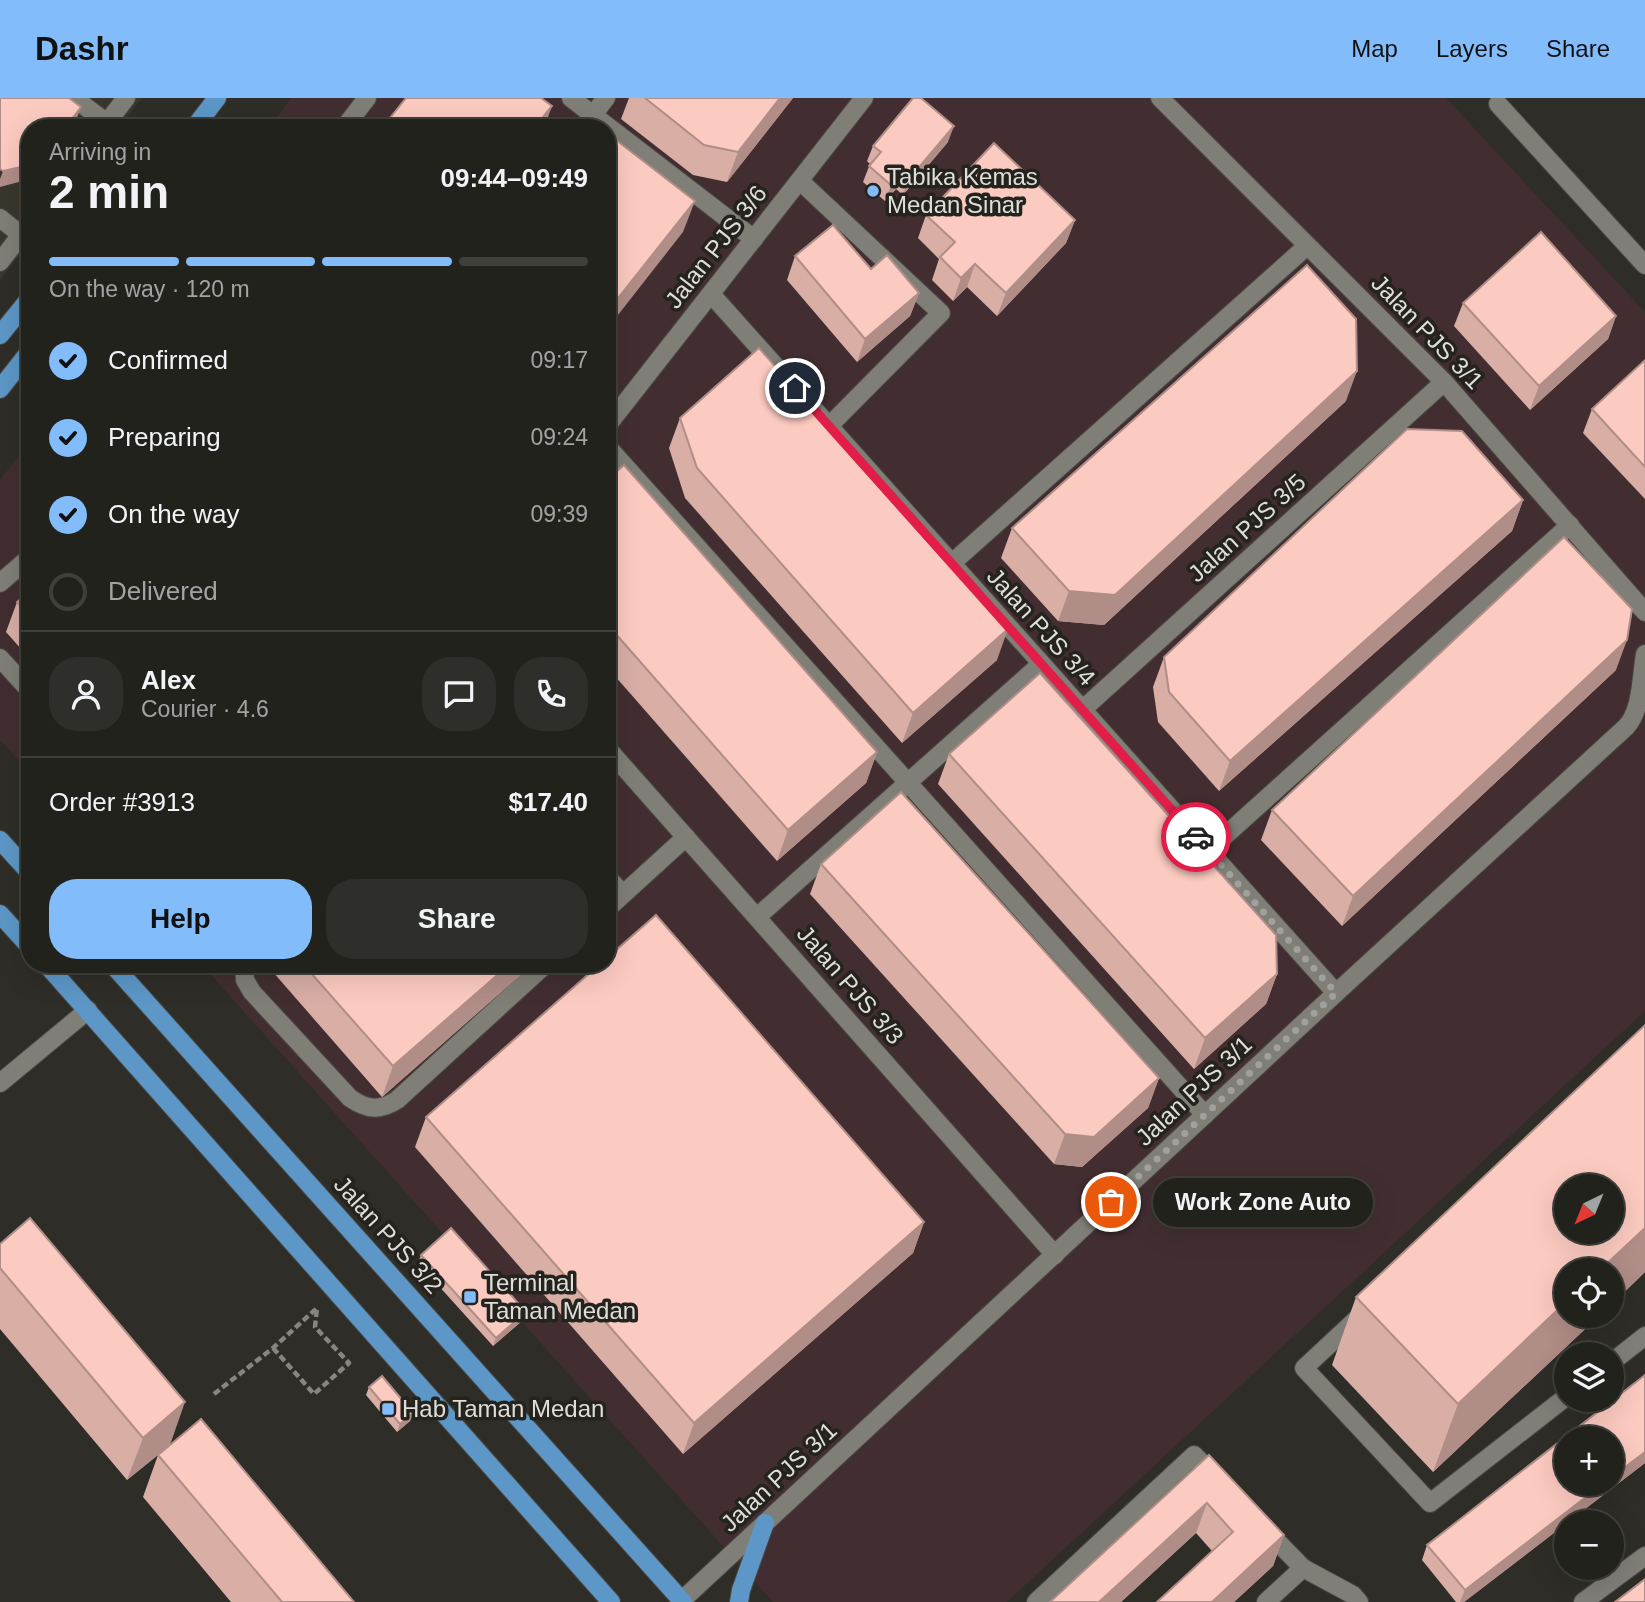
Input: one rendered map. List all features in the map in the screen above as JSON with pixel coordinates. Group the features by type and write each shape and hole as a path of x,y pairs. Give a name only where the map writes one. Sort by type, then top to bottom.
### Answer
{"main road":[{"path":"201,119 217,98"},
{"path":"0,335 21,309"},
{"path":"0,389 21,362"},
{"path":"0,840 21,863"},
{"path":"0,914 21,937"},
{"path":"54,973 611,1602"},
{"name":"Jalan PJS 3/2","path":"120,973 682,1602"},
{"path":"739,1602 765,1523"}],"street":[{"path":"74,98 98,119"},
{"path":"110,119 126,98"},
{"path":"351,119 367,98"},
{"path":"571,98 587,119"},
{"path":"590,119 606,98"},
{"name":"Jalan PJS 3/6","path":"616,415 864,98"},
{"name":"Jalan PJS 3/1","path":"1160,98 1444,382 1645,612"},
{"path":"1499,100 1645,265"},
{"path":"616,141 754,239"},
{"path":"800,181 941,313 828,426"},
{"path":"0,218 21,230"},
{"path":"0,262 21,239"},
{"path":"952,563 1307,246"},
{"name":"Jalan PJS 3/4","path":"711,294 1336,993"},
{"name":"Jalan PJS 3/5","path":"1082,710 1444,382"},
{"path":"616,456 1205,1115"},
{"path":"1208,851 1570,525"},
{"path":"0,583 21,564"},
{"name":"Jalan PJS 3/1","path":"682,1602 1631,721 1636,708 1645,654"},
{"path":"0,658 21,681"},
{"path":"757,917 1041,664"},
{"name":"Jalan PJS 3/3","path":"616,758 1055,1255"},
{"path":"616,901 686,838"},
{"path":"616,887 623,894"},
{"path":"245,973 245,980 252,992 350,1098 360,1106 373,1109 386,1107 397,1100 536,973"},
{"path":"0,1083 88,1010"},
{"path":"1374,1302 1304,1368 1430,1503 1554,1406"},
{"path":"1624,1353 1645,1336"},
{"path":"1036,1602 1194,1455 1230,1493"},
{"path":"1248,1512 1303,1568 1353,1595 1359,1602"},
{"path":"1583,1602 1645,1556"},
{"path":"1266,1602 1303,1568"}],"path":[{"path":"214,1394 273,1348 317,1308 315,1327 349,1363 314,1394 273,1348"}],"shaded area":[{"path":"0,98 142,98 126,119 21,119 21,253 0,280"},
{"path":"291,98 1446,98 1645,312 1645,1011 1007,1602 773,1602 209,973 616,973 616,119 276,119"},
{"path":"21,453 21,763 0,740 0,480"}],"building":[{"path":"0,98 69,98 81,107 72,119 21,119 21,167 3,171 0,169"},
{"path":"406,98 541,98 552,106 541,119 389,119"},
{"path":"645,98 780,98 738,152 704,145"},
{"path":"913,98 921,98 954,126 909,179 902,173 891,185 869,166 881,152 873,146"},
{"path":"616,140 695,201 616,301"},
{"path":"994,143 1075,220 1006,293 975,264 961,278 940,257 955,242 926,215"},
{"path":"833,225 871,269 887,255 919,293 865,339 795,256"},
{"path":"1541,232 1616,316 1539,386 1463,303"},
{"path":"1307,265 1356,319 1357,371 1115,595 1069,591 1012,528"},
{"path":"759,348 1008,629 913,713 697,468 680,418"},
{"path":"1645,360 1645,467 1592,409"},
{"path":"1407,429 1462,431 1523,500 1230,761 1169,692 1164,657"},
{"path":"624,465 877,752 788,830 616,634 616,472"},
{"path":"1564,537 1632,609 1627,640 1353,896 1272,810"},
{"path":"1040,673 1276,935 1277,974 1205,1038 949,754"},
{"path":"901,792 1159,1078 1094,1137 1065,1134 821,864"},
{"path":"656,915 924,1222 694,1423 426,1117 590,973 616,973 616,950"},
{"path":"311,973 500,973 393,1066"},
{"path":"1645,1025 1645,1228 1613,1258 1554,1258 1554,1313 1458,1404 1356,1297"},
{"path":"30,1218 185,1402 143,1438 0,1268 0,1244"},
{"path":"451,1228 526,1312 496,1338 421,1255"},
{"path":"1645,1375 1645,1452 1624,1468 1624,1426 1580,1426 1598,1412 1624,1412 1624,1391"},
{"path":"382,1376 413,1413 400,1424 369,1387"},
{"path":"201,1419 354,1602 282,1602 158,1455"},
{"path":"1554,1446 1554,1496 1587,1496 1569,1510 1554,1510 1554,1522 1465,1590 1427,1545"},
{"path":"1209,1455 1284,1535 1212,1602 1157,1602 1233,1532 1207,1503 1099,1602 1050,1602"},
{"path":"1645,1579 1645,1602 1615,1602"}],"way so far":[{"path":"1111,1202 1336,993 1196,837"}],"place":[{"name":"Tabika Kemas Medan Sinar","path":"873,191"},
{"name":"Work Zone Auto","path":"1111,1202"},
{"name":"Terminal Taman Medan","path":"470,1297"},
{"name":"Hab Taman Medan","path":"388,1409"}],"route":[{"path":"795,388 1196,837"}]}
